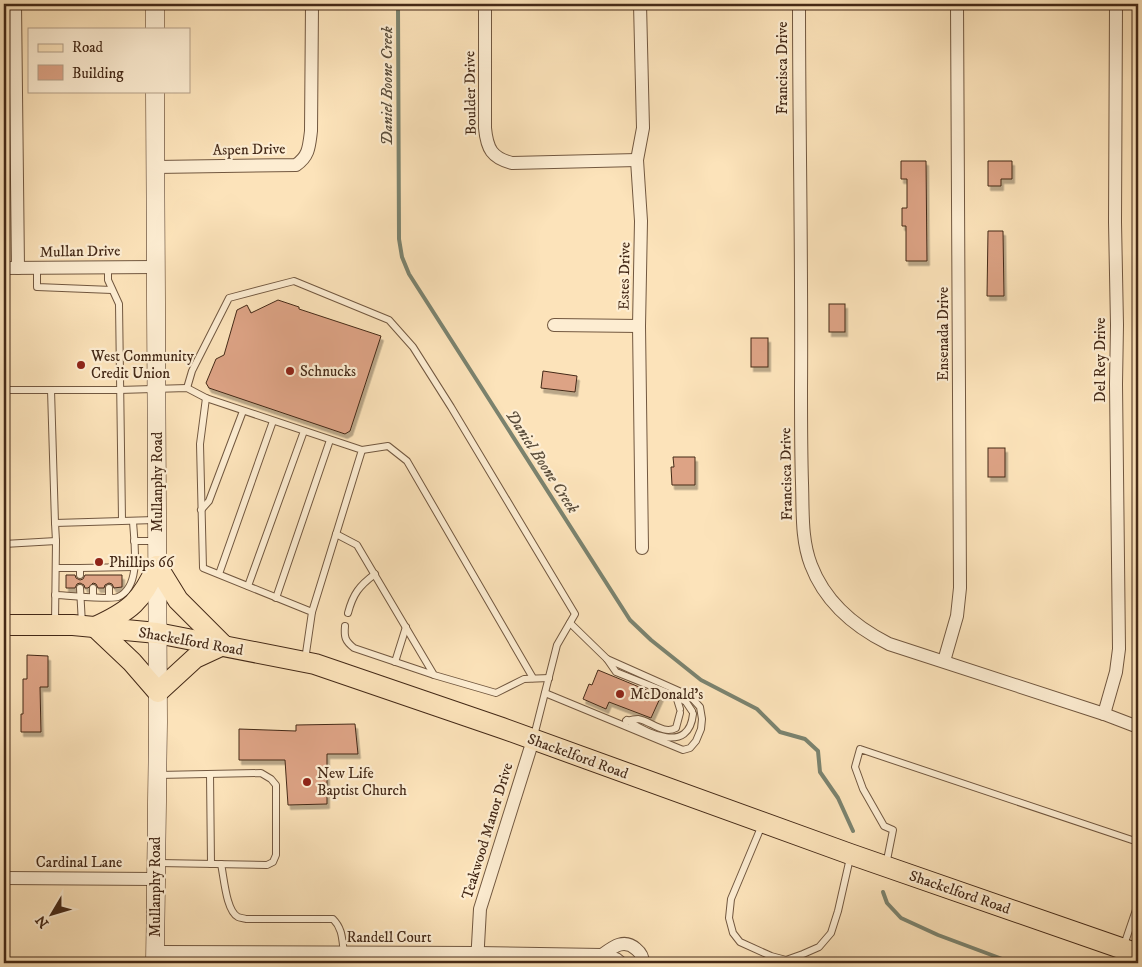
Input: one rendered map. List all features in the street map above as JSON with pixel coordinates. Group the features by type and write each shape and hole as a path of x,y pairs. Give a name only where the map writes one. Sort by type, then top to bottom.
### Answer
{"main road":[{"path":"88,626 114,618 135,603 148,587 157,566"},
{"path":"88,626 132,662 158,692 194,658 223,646 178,600 157,566"},
{"name":"Shackelford Road","path":"4,625 88,626 157,633 305,662 533,740 850,854 1131,952"}],"street":[{"path":"15,4 18,268"},
{"path":"155,4 155,28"},
{"name":"Aspen Drive","path":"156,167 296,165 305,159 311,131 312,4"},
{"name":"Boulder Drive","path":"485,4 485,128 486,141 491,151 500,160 512,162 637,160"},
{"name":"Estes Drive","path":"640,4 642,128 637,160 640,221 642,548"},
{"name":"Francisca Drive","path":"799,4 798,127 802,285 800,439 802,520 805,545 811,566 834,604 867,633 889,644 1104,714 1138,727"},
{"name":"Ensenada Drive","path":"944,661 957,616 960,588 957,4"},
{"name":"Del Rey Drive","path":"1104,714 1114,680 1119,649 1115,222 1116,4"},
{"name":"Mullanphy Road","path":"155,92 158,692 155,958"},
{"name":"Mullan Drive","path":"4,268 156,267"},
{"path":"554,325 640,326"},
{"name":"Teakwood Manor Drive","path":"477,958 482,902 533,740"},
{"name":"Cardinal Lane","path":"4,878 155,871"},
{"path":"602,955 622,943 629,943 638,950 643,958 643,963"},
{"name":"Randell Court","path":"155,958 321,958 344,953 477,958 602,955 616,959 621,963"}],"lane":[{"path":"108,267 108,280 118,304 122,520"},
{"path":"37,268 37,287 112,290"},
{"path":"187,388 192,371 229,298 294,281 389,320 413,347 575,614 557,645 533,740"},
{"path":"4,390 156,390 187,388 206,398 362,450 388,446 407,461 534,678"},
{"path":"51,390 56,541 56,625"},
{"path":"206,398 200,444 203,568 312,612"},
{"path":"201,510 209,501 244,411"},
{"path":"219,574 273,421"},
{"path":"248,586 304,431"},
{"path":"276,598 330,440"},
{"path":"305,662 312,612 362,450"},
{"path":"55,523 157,520"},
{"path":"56,595 117,598 127,591 134,578 133,521"},
{"path":"336,534 357,545 434,675"},
{"path":"4,544 56,541"},
{"path":"134,541 157,541"},
{"path":"56,568 93,571 110,567 134,567"},
{"path":"109,575 110,567"},
{"path":"348,613 352,598 362,584 375,574"},
{"path":"80,588 88,626"},
{"path":"93,588 93,597"},
{"path":"109,588 109,597"},
{"path":"570,623 608,659 616,672 676,696 686,702 692,712 692,722 687,732 683,736 677,737 664,737 636,726 627,720"},
{"path":"345,626 344,636 354,648 434,675 496,693 524,678 549,678"},
{"path":"395,662 406,627"},
{"path":"545,693 683,750 690,748 701,729 702,719 700,707 690,696 608,659"},
{"path":"618,724 627,720 639,719 658,728 670,730 676,728 680,711 676,696"},
{"path":"885,866 893,830 884,826 863,789 855,767 860,749 1138,842"},
{"path":"210,774 211,864"},
{"path":"155,871 211,864 267,865 273,862 276,855 276,785 271,780 261,774 157,775"},
{"path":"763,823 734,893 729,918 733,933 740,942 770,956 786,960 803,954 819,947 830,933 838,911 850,854"},
{"path":"222,864 228,900 231,910 237,917 246,919 333,919 341,930 344,953"},
{"path":"1131,952 1138,904"}],"building":[{"path":"901,161 926,161 927,261 906,261 906,226 902,226 902,208 907,208 907,179 901,179"},
{"path":"988,161 1012,161 1012,179 1001,179 1001,186 988,186"},
{"path":"988,231 1003,231 1004,296 987,296"},
{"name":"Schnucks","path":"278,300 299,307 299,309 381,336 350,431 345,434 209,388 206,383 216,359 224,355 237,310 247,305 251,313"},
{"path":"829,304 845,304 845,332 829,332"},
{"path":"751,338 768,338 768,367 751,367"},
{"path":"543,371 577,376 575,392 541,388"},
{"path":"988,448 1005,448 1005,477 988,477"},
{"path":"673,457 695,457 695,485 672,485 671,467 674,467"},
{"path":"66,575 75,575 80,580 85,575 122,575 122,587 114,588 109,583 104,588 98,588 93,583 88,588 85,588 80,583 75,588 66,588"},
{"path":"27,655 48,656 48,687 40,687 41,732 21,732 23,679 27,679"},
{"name":"McDonald's","path":"598,670 661,696 651,718 609,702 606,709 583,699 589,684 592,685"},
{"name":"New Life Baptist Church","path":"355,724 358,754 327,754 327,804 288,805 285,760 239,760 239,729 296,731 296,725"}],"waterway":[{"name":"Daniel Boone Creek","path":"398,4 399,239 402,257 409,274 630,620 651,640 701,680 757,709 780,732 805,739 818,751 820,772 838,798 853,831"},
{"name":"Daniel Boone Creek","path":"883,892 887,903 901,918 938,935 1013,963"}],"place":[{"name":"West Community Credit Union","path":"81,365"},
{"name":"Schnucks","path":"290,371"},
{"name":"Phillips 66","path":"99,562"},
{"name":"McDonald's","path":"620,694"},
{"name":"New Life Baptist Church","path":"307,782"}]}
